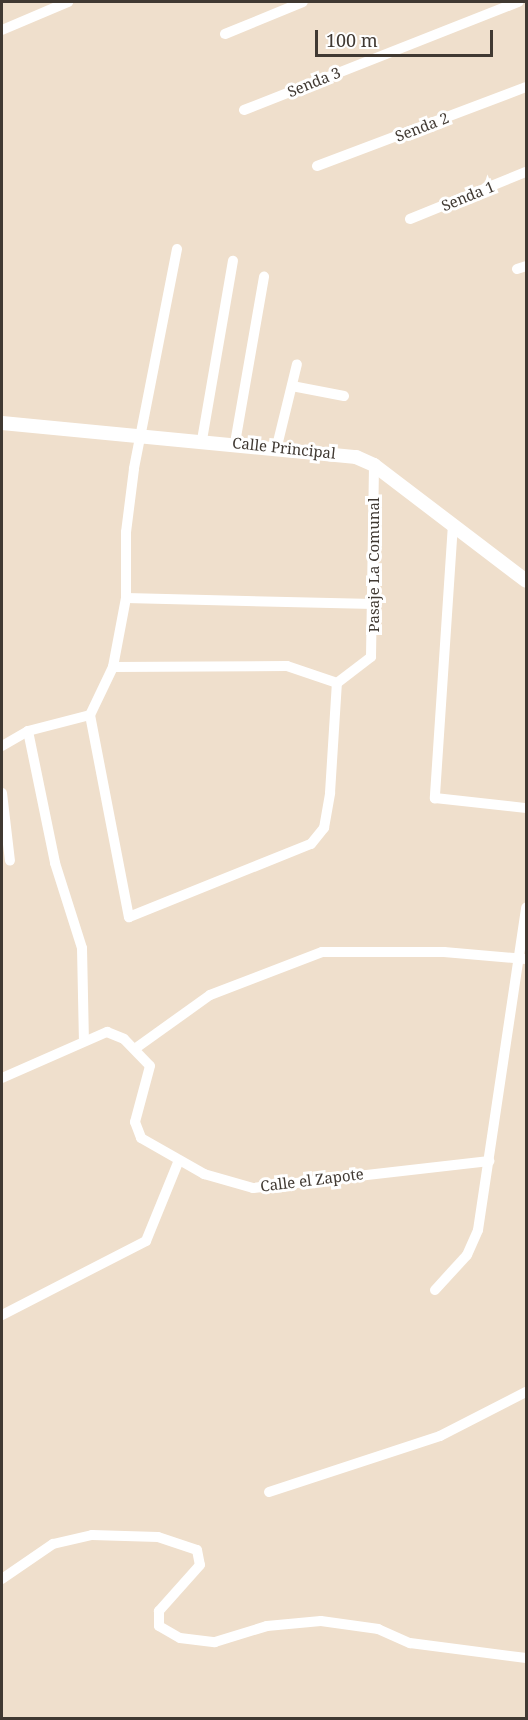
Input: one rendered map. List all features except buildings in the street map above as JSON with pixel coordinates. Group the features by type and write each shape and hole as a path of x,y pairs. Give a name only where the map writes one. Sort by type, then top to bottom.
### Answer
{"street":[{"path":"2,30 68,2"},
{"path":"225,34 303,2"},
{"name":"Senda 3","path":"244,110 518,2"},
{"name":"Senda 2","path":"316,166 526,87"},
{"name":"Senda 1","path":"410,219 526,172"},
{"path":"113,667 287,666 337,683 330,793 324,828 311,844 129,917 90,715 113,667 126,598 126,532 177,249"},
{"path":"202,440 233,261"},
{"path":"235,443 264,276"},
{"path":"277,446 297,364"},
{"path":"292,387 344,396"},
{"name":"Calle Principal","path":"2,423 334,452 374,465 526,581"},
{"name":"Pasaje La Comunal","path":"337,683 371,657 375,604 374,465"},
{"path":"453,524 435,798 526,808"},
{"path":"126,598 375,604"},
{"path":"2,746 28,731 90,715"},
{"path":"28,731 55,863 82,948 84,1040"},
{"path":"2,793 10,861"},
{"path":"435,1290 451,1278 471,1247 489,1161 493,1104 523,958 526,908"},
{"path":"2,1078 84,1040 107,1032 136,1048 210,995 322,952 523,958"},
{"name":"Calle el Zapote","path":"136,1048 151,1077 136,1129 141,1138 204,1174 253,1188 489,1161"},
{"path":"2,1315 146,1241 179,1160"},
{"path":"269,1492 440,1436 526,1392"},
{"path":"2,1579 53,1544 92,1536 159,1537 197,1550 200,1565 159,1611 159,1626 180,1638 215,1642 267,1626 321,1622 378,1629 410,1643 526,1658"}]}
